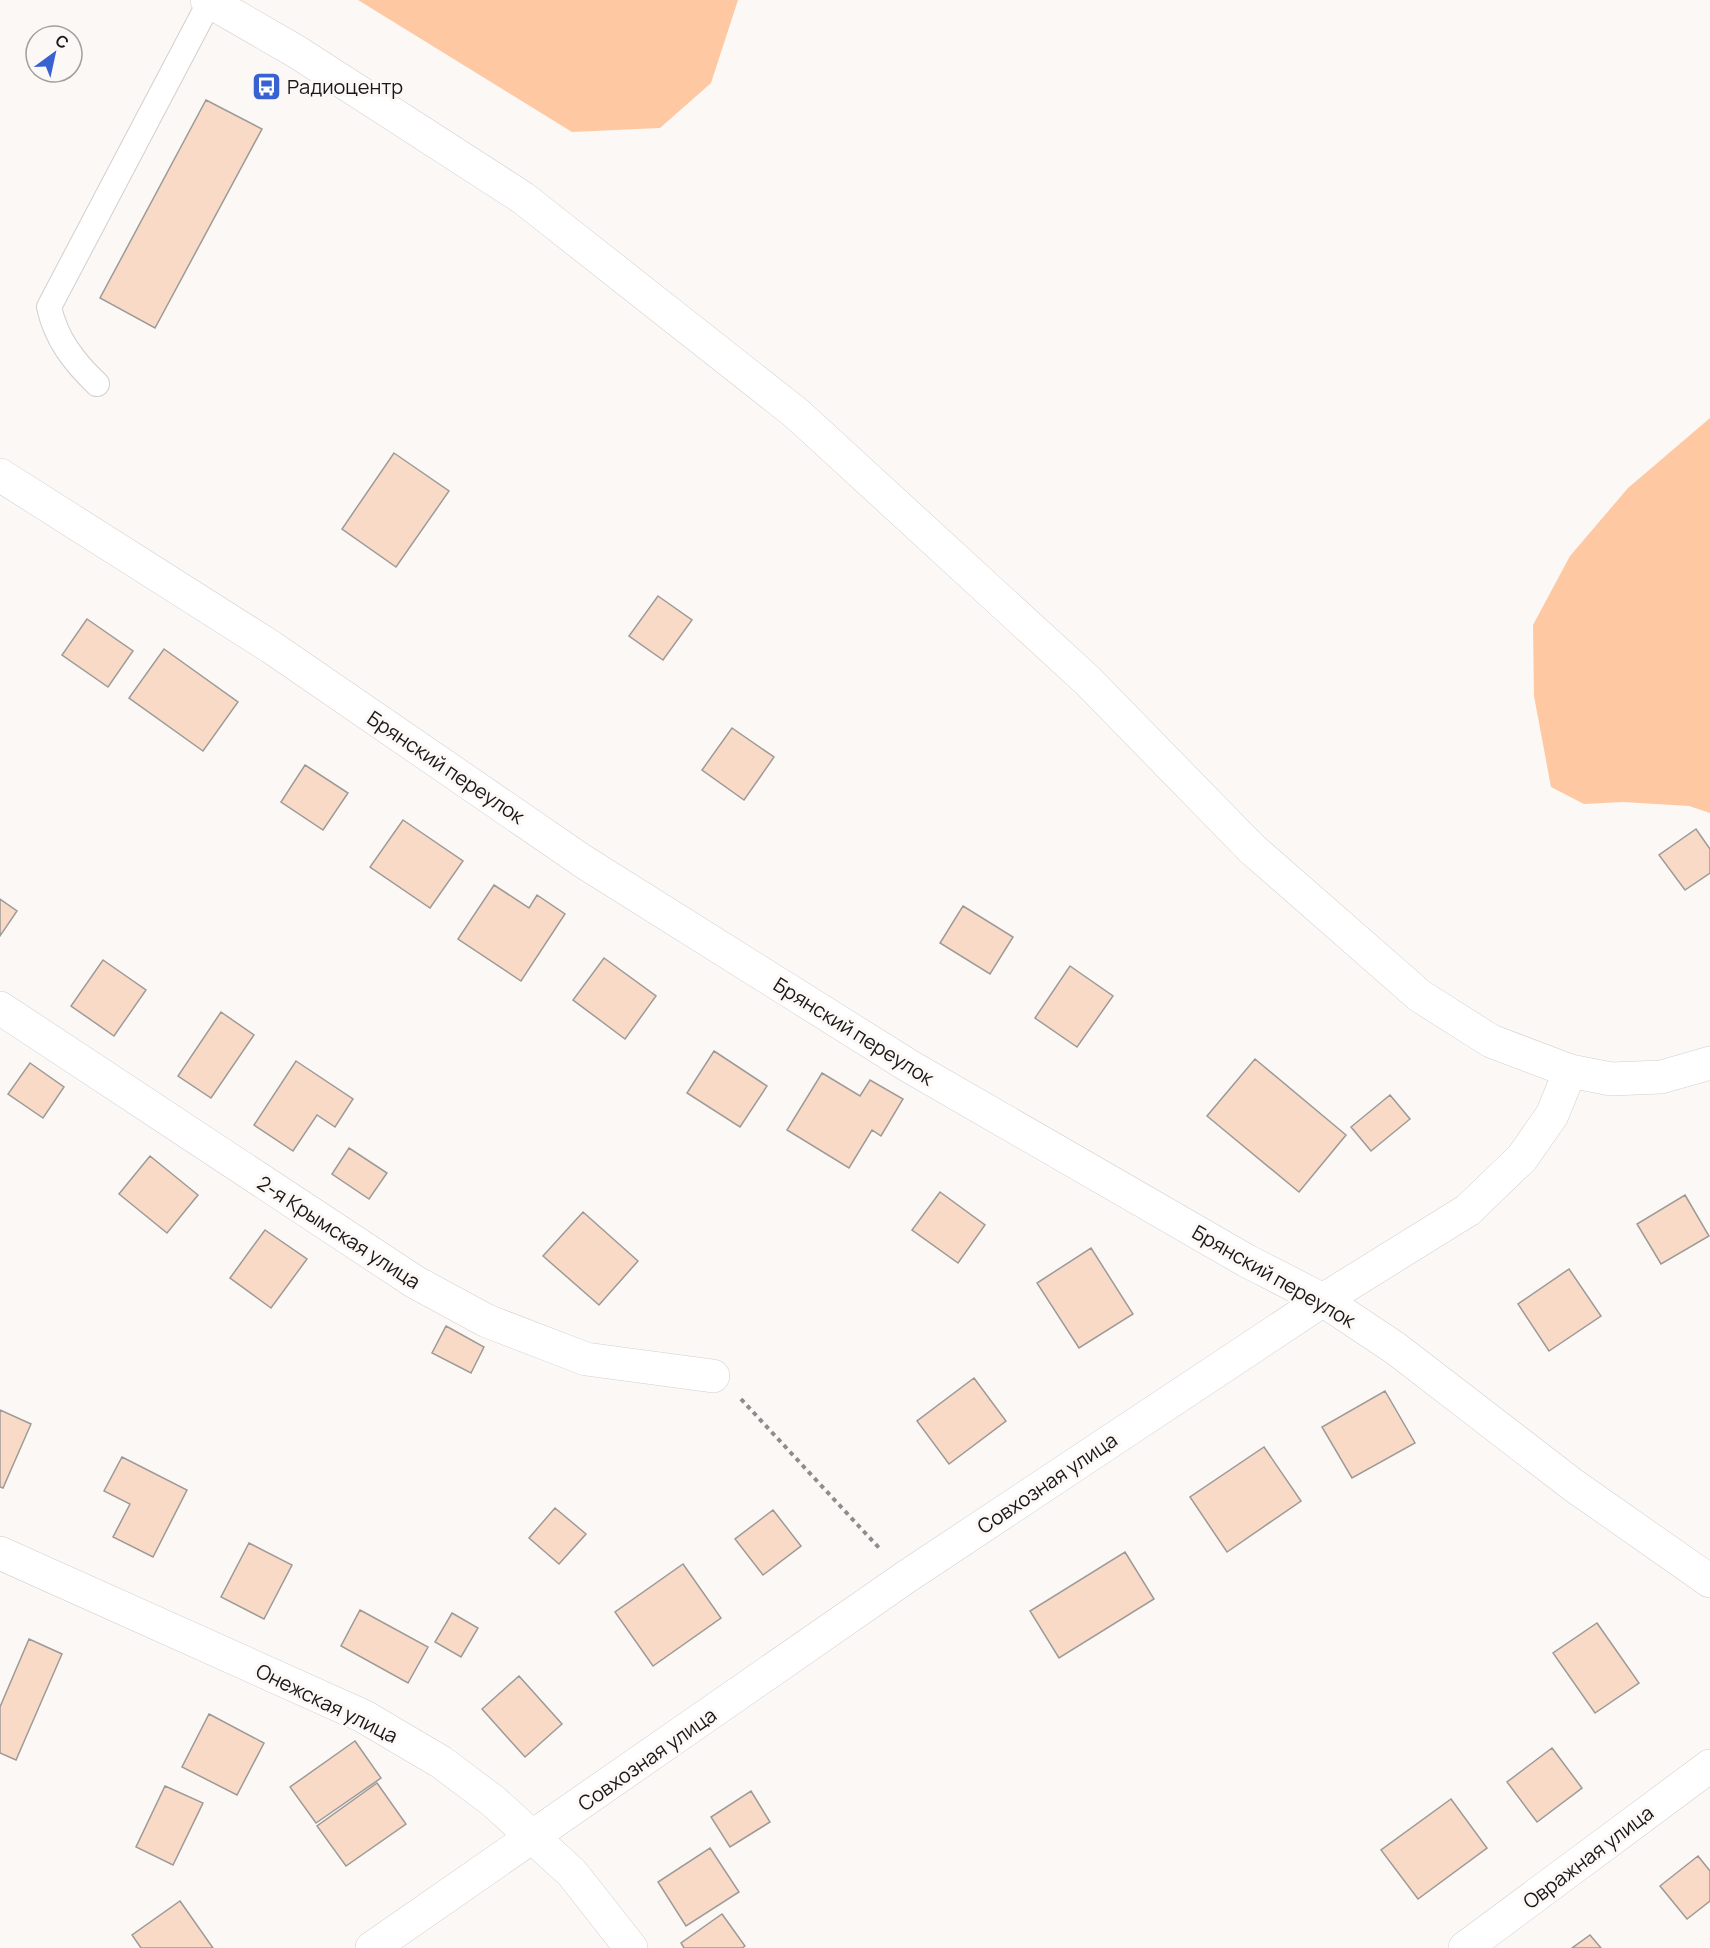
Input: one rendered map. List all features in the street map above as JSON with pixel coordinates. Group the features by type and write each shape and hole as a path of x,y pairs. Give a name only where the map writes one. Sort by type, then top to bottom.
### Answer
{"street":[{"path":"208,1 297,52 523,198 796,413 1088,681 1251,848 1420,996 1491,1041 1570,1071 1611,1078 1661,1077 1710,1063"},
{"name":"Брянский переулок","path":"0,475 271,647 584,862 900,1060 1247,1261 1323,1300 1395,1348 1573,1485 1710,1581"},
{"name":"2-я Крымская улица","path":"0,1008 415,1282 487,1321 586,1359 713,1376"},
{"name":"Совхозная улица","path":"372,1948 534,1838 906,1577 1323,1300 1468,1210 1522,1158 1552,1115 1570,1071"},
{"name":"Онежская улица","path":"0,1553 363,1716 441,1762 493,1801 572,1873 631,1948"},
{"name":"Овражная улица","path":"1465,1948 1710,1766"}],"lane":[{"path":"97,384 76,364 61,341 53,325 49,307 208,1"}],"path":[{"path":"713,1376 726,1384 751,1409 906,1577"}],"shaded area":[{"path":"358,0 738,0 711,83 660,128 572,132"},
{"path":"1710,418 1710,813 1689,806 1623,802 1584,804 1551,787 1534,696 1533,625 1570,556 1628,488"}],"building":[{"path":"206,100 262,129 155,328 100,298"},
{"path":"394,453 449,491 396,567 342,529"},
{"path":"658,596 692,620 663,660 629,636"},
{"path":"87,619 133,651 108,687 62,655"},
{"path":"164,649 238,702 203,751 129,698"},
{"path":"732,728 774,757 744,800 702,770"},
{"path":"305,765 348,793 323,830 281,802"},
{"path":"403,820 463,861 430,908 370,867"},
{"path":"1696,829 1710,849 1710,873 1685,890 1659,855"},
{"path":"494,885 529,908 537,895 565,914 521,981 458,939"},
{"path":"0,899 17,911 0,936"},
{"path":"963,906 1013,937 990,974 940,943"},
{"path":"604,958 656,996 625,1039 573,1000"},
{"path":"103,960 146,990 114,1036 71,1006"},
{"path":"1070,966 1113,996 1077,1047 1035,1018"},
{"path":"221,1012 254,1035 211,1098 178,1076"},
{"path":"714,1051 767,1086 740,1127 687,1093"},
{"path":"1255,1059 1346,1135 1299,1192 1207,1116"},
{"path":"296,1061 353,1099 335,1127 317,1115 293,1151 254,1125"},
{"path":"30,1063 64,1087 43,1118 8,1094"},
{"path":"822,1073 860,1096 870,1080 903,1099 881,1136 872,1130 849,1168 787,1130"},
{"path":"1390,1095 1410,1119 1371,1151 1351,1127"},
{"path":"349,1148 387,1173 369,1199 332,1174"},
{"path":"150,1156 198,1195 167,1233 119,1194"},
{"path":"940,1192 985,1225 958,1263 912,1230"},
{"path":"1685,1195 1709,1236 1661,1264 1637,1224"},
{"path":"583,1212 638,1261 599,1305 543,1256"},
{"path":"265,1230 307,1259 271,1308 230,1278"},
{"path":"1091,1248 1133,1314 1079,1348 1037,1283"},
{"path":"1569,1269 1601,1316 1549,1351 1518,1304"},
{"path":"446,1326 484,1347 471,1373 432,1353"},
{"path":"974,1378 1006,1421 949,1464 917,1421"},
{"path":"1385,1391 1415,1443 1352,1478 1322,1427"},
{"path":"0,1410 31,1424 3,1488 0,1487"},
{"path":"1264,1447 1301,1501 1227,1552 1190,1497"},
{"path":"122,1457 187,1490 153,1557 113,1537 130,1504 104,1491"},
{"path":"555,1508 586,1534 559,1564 529,1538"},
{"path":"773,1510 801,1546 763,1575 735,1539"},
{"path":"249,1543 292,1565 264,1619 221,1597"},
{"path":"1125,1552 1154,1599 1059,1658 1030,1611"},
{"path":"683,1564 721,1618 653,1666 615,1612"},
{"path":"360,1610 428,1647 408,1683 341,1646"},
{"path":"452,1613 478,1628 461,1657 435,1642"},
{"path":"1597,1623 1639,1683 1595,1713 1553,1653"},
{"path":"29,1639 62,1654 16,1760 0,1753 0,1707"},
{"path":"519,1676 562,1724 525,1757 482,1709"},
{"path":"209,1714 264,1743 237,1795 182,1767"},
{"path":"355,1741 381,1778 316,1823 290,1787"},
{"path":"1552,1748 1582,1788 1537,1822 1507,1782"},
{"path":"377,1783 406,1824 346,1866 317,1826"},
{"path":"165,1786 203,1803 173,1865 136,1847"},
{"path":"751,1791 770,1822 730,1847 711,1817"},
{"path":"1451,1799 1487,1848 1418,1899 1381,1850"},
{"path":"710,1848 739,1892 686,1926 658,1882"},
{"path":"1698,1856 1710,1871 1710,1901 1687,1919 1660,1886"},
{"path":"180,1901 213,1948 141,1948 132,1935"},
{"path":"722,1914 745,1946 742,1948 684,1948 681,1943"},
{"path":"1590,1935 1601,1948 1572,1948"}],"place":[{"name":"Радиоцентр","path":"266,86"}]}
